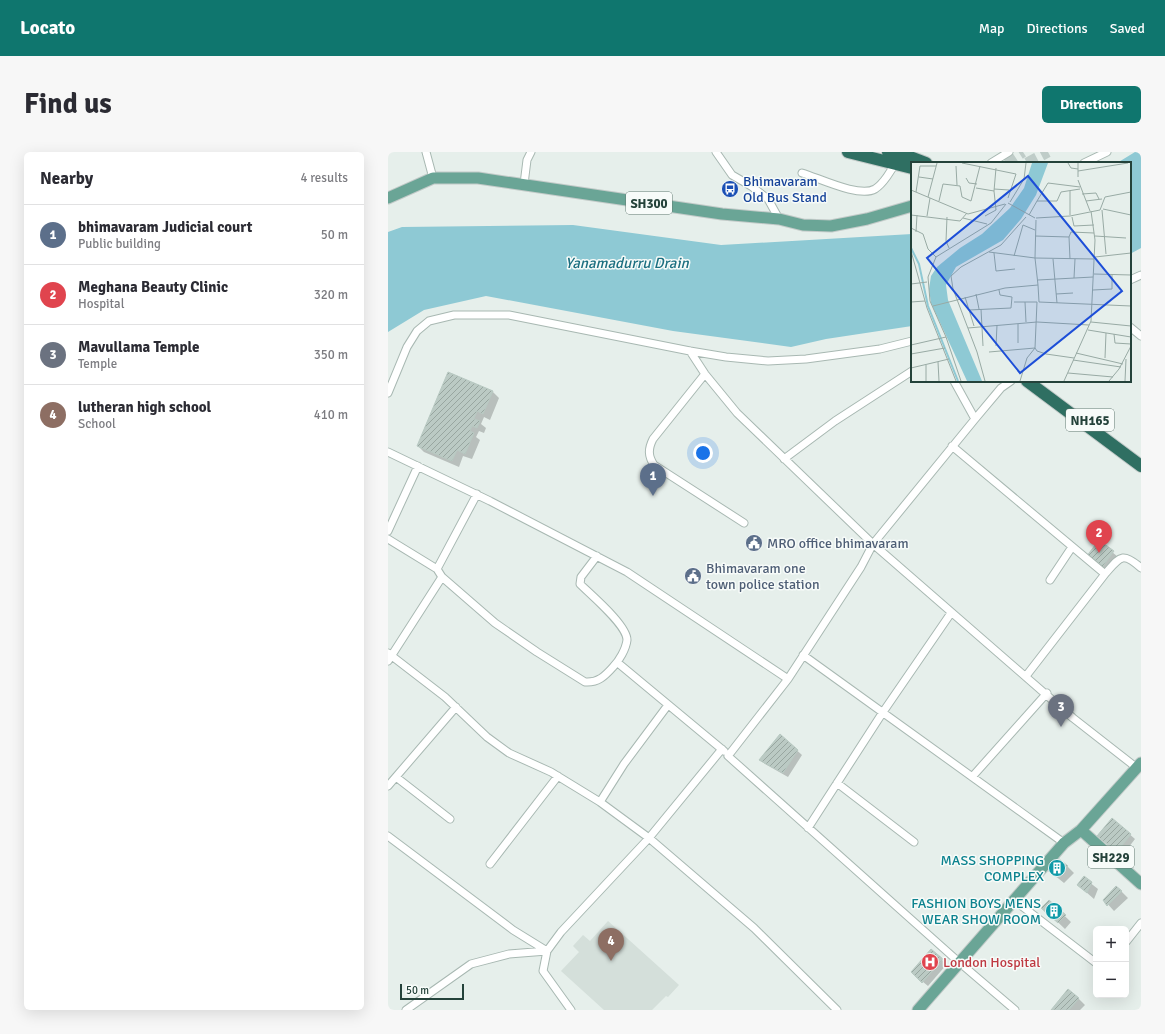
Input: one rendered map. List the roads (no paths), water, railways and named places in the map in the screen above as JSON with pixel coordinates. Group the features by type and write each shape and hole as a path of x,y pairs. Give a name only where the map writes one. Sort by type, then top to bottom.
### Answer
{"highway":[{"path":"848,152 896,155 922,162"},
{"path":"896,155 911,167"},
{"name":"NH165","path":"1035,383 1141,458"},
{"name":"NH165","path":"1035,383 1141,466"}],"main road":[{"name":"SH300","path":"388,198 433,178 478,178 722,214 779,219 803,225 831,226 911,206"},
{"path":"918,1010 1064,843 1081,830 1139,766"},
{"name":"SH229","path":"1081,830 1141,884"}],"street":[{"path":"426,152 433,178"},
{"path":"524,184 527,160 531,152"},
{"path":"716,152 732,175 751,186 768,199 779,219"},
{"path":"993,162 1009,152"},
{"path":"1086,162 1106,152"},
{"path":"802,173 853,190 865,191 874,189 882,182 896,155"},
{"path":"1131,280 1141,275"},
{"path":"388,393 407,347 417,331 429,321 454,315 510,315 690,351 726,357 768,361 806,359 880,349 911,341"},
{"path":"1131,328 1141,336"},
{"path":"690,351 705,374 737,413 873,544 1047,693 1073,718 1139,766"},
{"path":"784,459 835,421 911,372"},
{"path":"705,374 649,446 650,459 654,465 744,523"},
{"path":"955,382 975,419"},
{"path":"1001,388 1004,382"},
{"path":"728,756 788,679 861,567 873,544 952,446 1001,388 1010,382"},
{"path":"952,446 1105,574"},
{"path":"388,452 477,494 627,572 788,679"},
{"path":"388,531 418,466"},
{"path":"436,569 477,494"},
{"path":"388,539 436,569 442,577 495,623 537,652 585,682 592,682 603,678 618,663 627,639 624,629 580,584 581,577 597,556"},
{"path":"1050,580 1072,547"},
{"path":"1026,676 1119,558 1130,558 1141,568"},
{"path":"442,577 389,657 456,707 487,737 509,754 558,776 600,802 649,838 754,928 837,1010"},
{"path":"808,828 883,712 952,613"},
{"path":"803,655 1064,843"},
{"path":"618,663 722,749 808,828 1015,1010"},
{"path":"972,777 1047,693"},
{"path":"600,802 624,764 668,705"},
{"path":"388,786 456,707"},
{"path":"571,1010 543,971 547,951 561,932 649,838 722,749"},
{"path":"490,864 558,776"},
{"path":"396,777 450,819"},
{"path":"837,783 914,842"},
{"path":"388,836 513,930 547,951"},
{"path":"1014,900 1095,962"},
{"path":"1129,938 1141,923"},
{"path":"406,1010 472,964 509,954 547,951"}],"water":[{"path":"1135,152 1141,152 1141,248 1131,253 1131,162 1119,162"},
{"name":"Yanamadurru Drain","path":"573,225 721,245 911,234 911,326 826,339 791,347 673,331 486,296 424,310 388,332 388,232 402,227"}],"tunnel":[{"path":"1008,162 1023,152"},
{"path":"1029,162 1048,152"}],"place":[{"name":"Bhimavaram Old Bus Stand","path":"730,189"},
{"name":"bhimavaram Judicial court","path":"653,496"},
{"name":"MRO office bhimavaram","path":"754,543"},
{"name":"Meghana Beauty Clinic","path":"1099,553"},
{"name":"Bhimavaram one town police station","path":"693,576"},
{"name":"Mavullama Temple","path":"1061,727"},
{"name":"MASS SHOPPING COMPLEX","path":"1057,868"},
{"name":"FASHION BOYS MENS WEAR SHOW ROOM","path":"1054,911"},
{"name":"lutheran high school","path":"611,961"},
{"name":"London Hospital","path":"930,962"}]}
